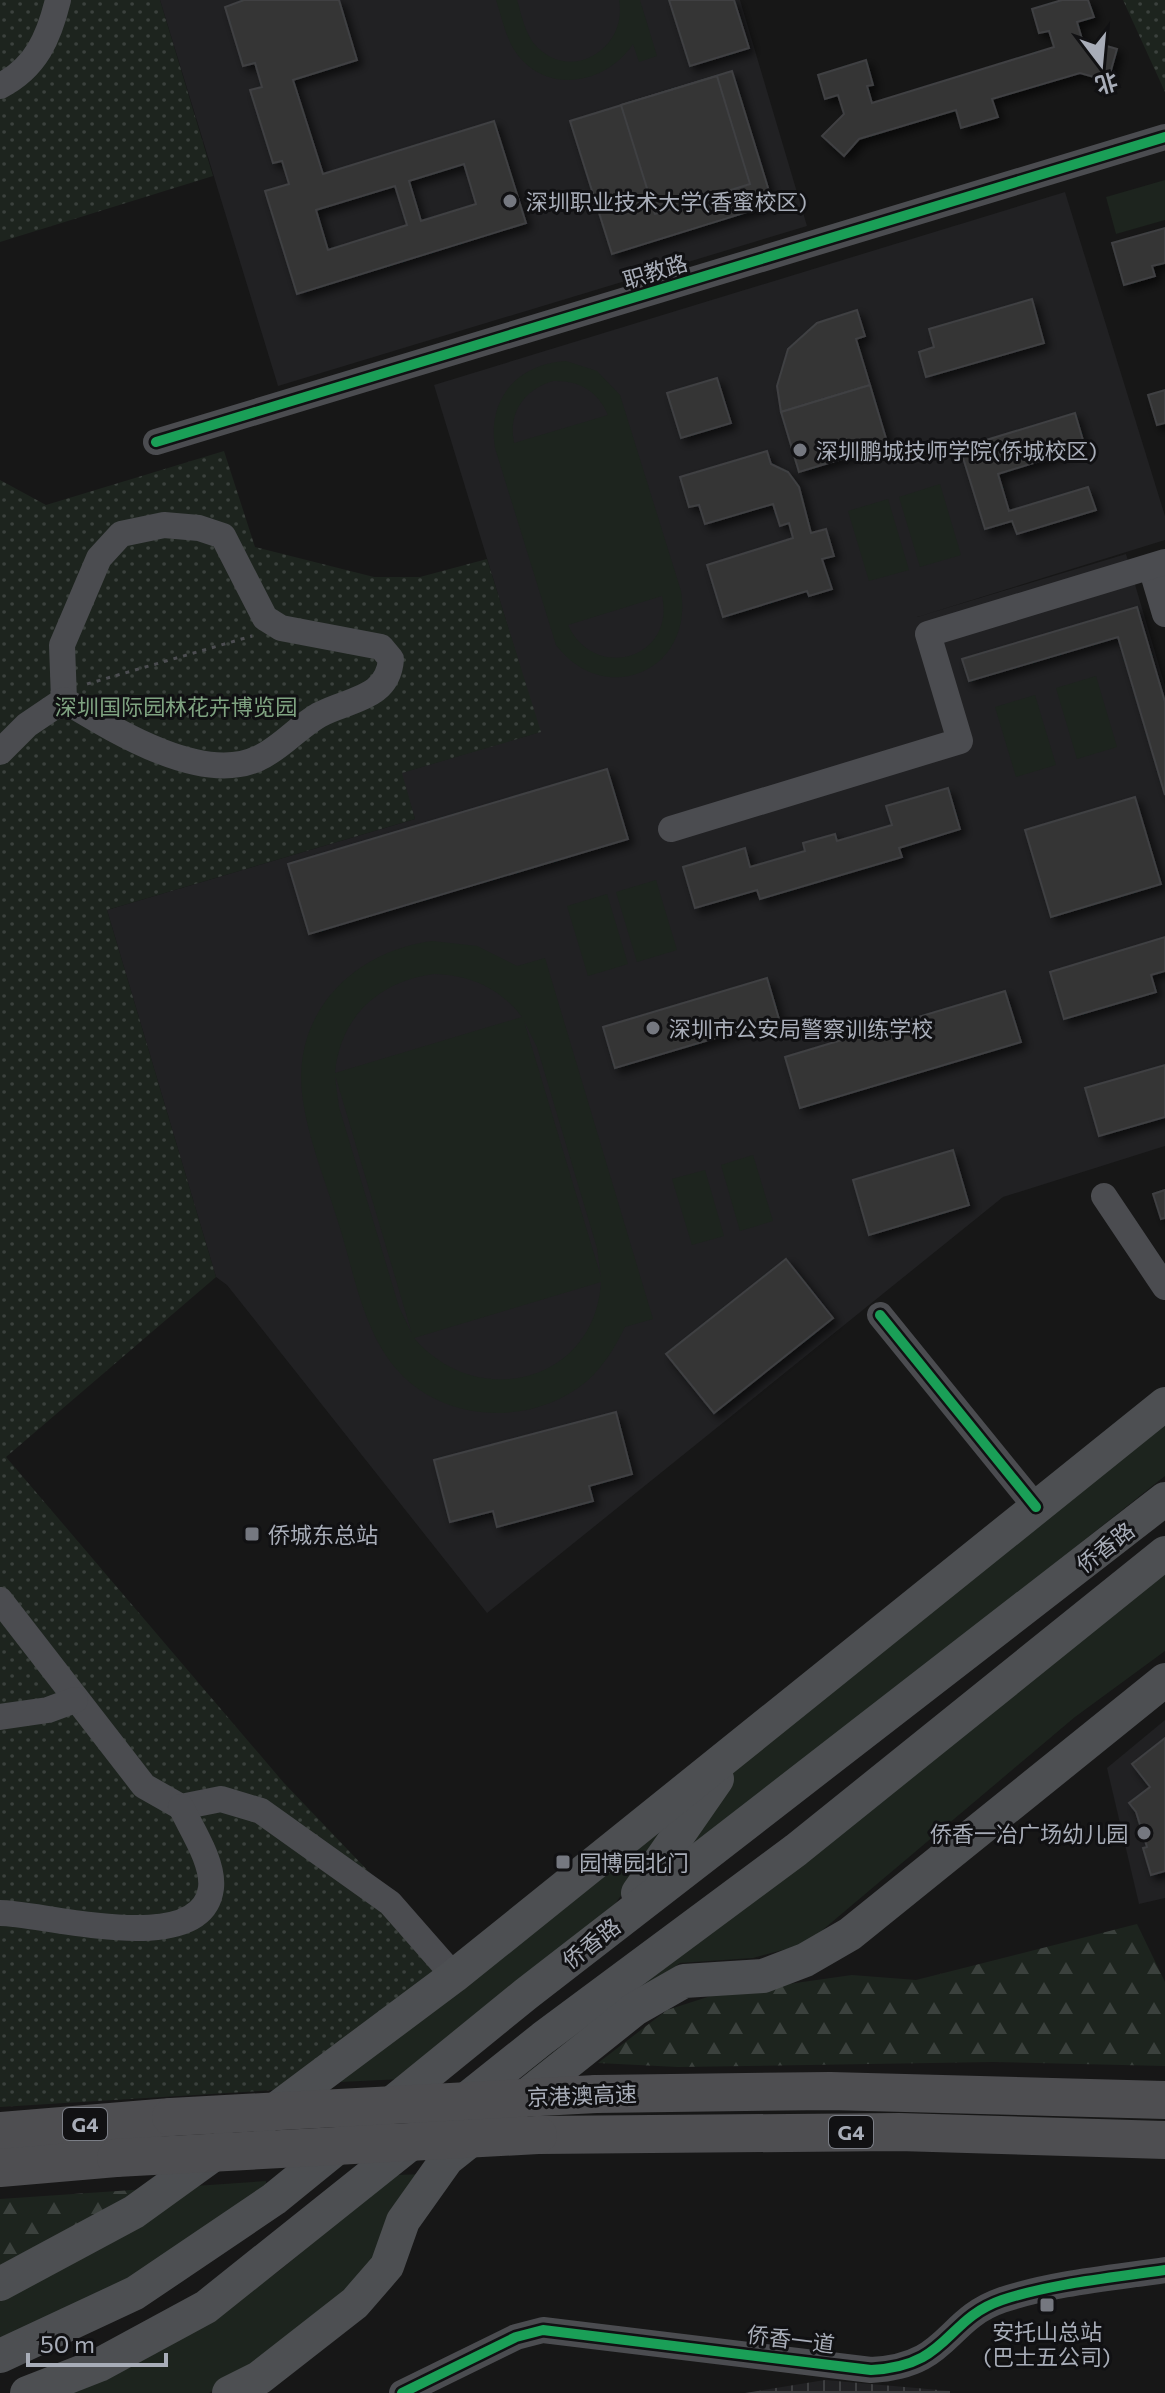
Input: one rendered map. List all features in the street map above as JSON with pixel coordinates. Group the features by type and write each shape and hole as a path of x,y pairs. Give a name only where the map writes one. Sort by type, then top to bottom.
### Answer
{"highway":[{"name":"京港澳高速","path":"0,2131 171,2117 596,2094 830,2091 1165,2100"},
{"name":"京港澳高速","path":"0,2168 116,2158 538,2135 899,2132 1165,2140"}],"main road":[{"path":"0,2284 134,2212 454,1976 1165,1404"},
{"name":"侨香路","path":"0,2356 135,2293 184,2263 274,2199 618,1922 1165,1499"},
{"name":"侨香路","path":"27,2393 99,2365 206,2307 543,2038 796,1850 1165,1553"},
{"path":"252,2388 355,2303 387,2266 403,2221 447,2159 587,2045 635,2009 684,1981 763,1976 805,1960 850,1934 1165,1680"},
{"path":"618,1922 741,1746"}],"street":[{"path":"0,86 13,79 37,57 52,26 58,0"},
{"name":"职教路","path":"156,442 1165,137"},
{"path":"164,525 199,528 223,536 265,618 281,628 381,647 391,659 389,675 379,688 358,701 319,715 258,758 235,765 191,761 123,736 64,700 62,645 99,558 121,534 164,525"},
{"path":"671,829 960,741 928,634 1158,564 1165,614"},
{"path":"0,752 27,725 64,700"},
{"path":"1104,1196 1165,1287"},
{"path":"880,1315 1036,1507"},
{"path":"0,1600 144,1786 181,1807 208,1867 211,1889 203,1907 186,1919 158,1928 125,1930 24,1913 0,1913"},
{"path":"0,1717 48,1710 75,1700"},
{"path":"181,1807 221,1799 261,1811 390,1903 454,1976"},
{"name":"侨香一道","path":"402,2393 502,2343 543,2330 871,2370 897,2368 920,2361 940,2348 982,2310 1001,2301 1065,2286 1165,2270"}],"path":[{"path":"64,700 94,679 281,628"}],"shaded area":[{"name":"深圳职业技术大学(香蜜校区)","path":"160,0 740,0 807,226 278,386"},
{"name":"深圳市公安局警察训练学校","path":"1065,192 1165,516 1165,540 917,617 1126,554 1165,686 1165,1146 1003,1197 487,1613 227,1285 216,1277 107,910 415,819 401,773 540,732 434,385"},
{"name":"侨香一冶广场幼儿园","path":"1165,1720 1165,1898 1139,1904 1107,1768"},
{"path":"825,2380 950,2391 950,2393 745,2393"}],"green space":[{"path":"0,0 160,0 213,176 0,242"},
{"path":"496,0 517,0 524,25 537,47 551,57 566,61 595,55 607,45 615,32 620,17 619,0 640,0 657,56 639,62 633,44 607,69 590,76 573,80 540,74 525,63 513,48"},
{"path":"1123,0 1165,0 1165,92"},
{"path":"1165,180 1165,220 1116,234 1106,197"},
{"path":"566,361 597,371 620,395 681,591 681,619 674,642 660,660 642,672 621,677 598,675 576,664 556,645 495,448 496,414 509,387 533,369","holes":["553,381 579,385 593,393 608,415 514,443 513,422 520,404 534,390","662,596 663,617 657,635 646,648 630,656 613,658 596,654 580,643 568,625"]},
{"name":"深圳国际园林花卉博览园","path":"224,451 255,547 374,577 420,577 487,559 541,732 402,773 415,819 107,910 216,1277 6,1457 284,1783 457,1964 291,2089 0,2107 0,480 46,505"},
{"path":"940,484 961,555 920,567 899,497"},
{"path":"888,499 909,570 869,581 848,511"},
{"path":"1096,676 1117,747 1077,759 1056,688"},
{"path":"1035,695 1056,765 1016,777 995,707"},
{"path":"656,880 677,950 637,962 616,892"},
{"path":"607,894 628,964 588,976 567,906"},
{"path":"432,941 477,946 517,966 545,958 653,1319 625,1327 609,1356 587,1381 566,1396 542,1406 517,1412 466,1410 441,1402 399,1372 387,1357 369,1323 313,1144 302,1093 302,1063 308,1036 319,1012 335,990 355,972 378,957","holes":["434,974 472,980 504,998 522,1017 335,1073 338,1053 354,1019 380,994 414,978","524,1021 537,1047 597,1248 601,1277","335,1077 412,1334 399,1307 339,1107","601,1282 594,1316 578,1344 556,1364 529,1376 499,1379 469,1375 440,1361 414,1338"]},
{"path":"753,1155 773,1221 740,1231 721,1165"},
{"path":"705,1170 724,1236 692,1245 672,1179"},
{"path":"1165,1414 1165,1476 670,1869 747,1741"},
{"path":"1165,1567 1165,1651 1075,1717 806,1944 753,1958 680,1963 538,2073 527,2073"},
{"path":"679,1815 607,1915 403,2079 320,2083"},
{"path":"1137,1924 1165,1982 1165,2066 993,2062 678,2067 598,2063 667,2010 717,1994 852,1975 916,1980"},
{"path":"423,2174 367,2274 227,2383 209,2393 70,2393 224,2312 395,2175"},
{"path":"266,2181 266,2186 152,2272 0,2343 0,2290 180,2187"},
{"path":"147,2189 0,2271 0,2199"}],"building":[{"path":"244,0 339,0 357,60 293,80 323,174 494,121 526,223 297,294 265,191 289,184 282,161 273,163 250,90 262,87 255,63 243,66 225,7","holes":["464,164 476,204 421,221 409,181","395,186 407,225 328,250 316,210"]},
{"path":"669,0 734,0 749,48 690,66"},
{"path":"1062,0 1088,0 1094,17 1077,22 1082,39 1117,49 1108,81 1080,73 992,99 998,117 961,128 956,110 859,139 844,156 822,136 844,114 838,95 825,99 818,75 866,60 873,85 867,86 872,103 1054,47 1049,31 1039,33 1032,9"},
{"path":"732,71 773,204 612,254 570,121"},
{"path":"717,76 750,184 655,214 621,105"},
{"path":"1165,228 1165,263 1152,266 1155,276 1124,285 1112,243"},
{"path":"1032,299 1044,343 926,377 919,352 934,347 929,329"},
{"path":"857,310 865,336 856,339 870,385 781,412 777,386 788,349 817,323"},
{"path":"717,378 731,423 681,438 667,393"},
{"path":"870,385 888,445 799,472 781,412"},
{"path":"1165,390 1165,423 1157,425 1148,395"},
{"path":"1075,413 1085,447 998,474 1009,511 1088,487 1096,510 1017,534 1012,521 985,529 960,448"},
{"path":"767,451 771,464 788,472 799,487 811,533 826,529 834,556 822,559 832,589 809,596 807,591 723,617 707,565 793,538 789,523 780,526 773,504 705,524 699,505 689,507 680,477"},
{"path":"1137,607 1165,702 1165,795 1118,637 969,681 962,659"},
{"path":"607,769 628,839 309,934 288,864"},
{"path":"948,788 960,829 899,848 902,857 760,899 757,890 695,908 683,867 745,848 750,867 805,851 803,843 835,834 837,841 892,825 886,806"},
{"path":"1135,797 1161,884 1051,917 1025,830"},
{"path":"1165,937 1165,971 1151,975 1156,992 1064,1019 1050,972"},
{"path":"767,978 779,1019 615,1068 603,1027"},
{"path":"1005,991 1021,1042 800,1108 785,1057"},
{"path":"1165,1065 1165,1117 1099,1136 1085,1088"},
{"path":"953,1150 969,1205 869,1235 853,1180"},
{"path":"1165,1190 1165,1218 1161,1219 1153,1194"},
{"path":"786,1259 833,1318 714,1413 666,1354"},
{"path":"616,1412 632,1474 589,1486 593,1501 497,1527 493,1511 450,1522 434,1460"},
{"path":"1165,1738 1165,1871 1151,1875 1143,1848 1147,1847 1136,1812 1129,1803 1150,1787 1132,1764"}],"cycle path":[{"path":"156,442 1165,137"},
{"path":"880,1315 1036,1507"},
{"path":"402,2393 516,2337 543,2330 871,2370 897,2367 932,2351 968,2319 1002,2300 1062,2285 1165,2270"}],"place":[{"name":"深圳职业技术大学(香蜜校区)","path":"510,201"},
{"name":"深圳鹏城技师学院(侨城校区)","path":"800,450"},
{"name":"深圳市公安局警察训练学校","path":"653,1028"},
{"name":"侨城东总站","path":"252,1534"},
{"name":"侨香一冶广场幼儿园","path":"1144,1833"},
{"name":"园博园北门","path":"563,1862"},
{"name":"安托山总站 (巴士五公司)","path":"1047,2305"}]}
